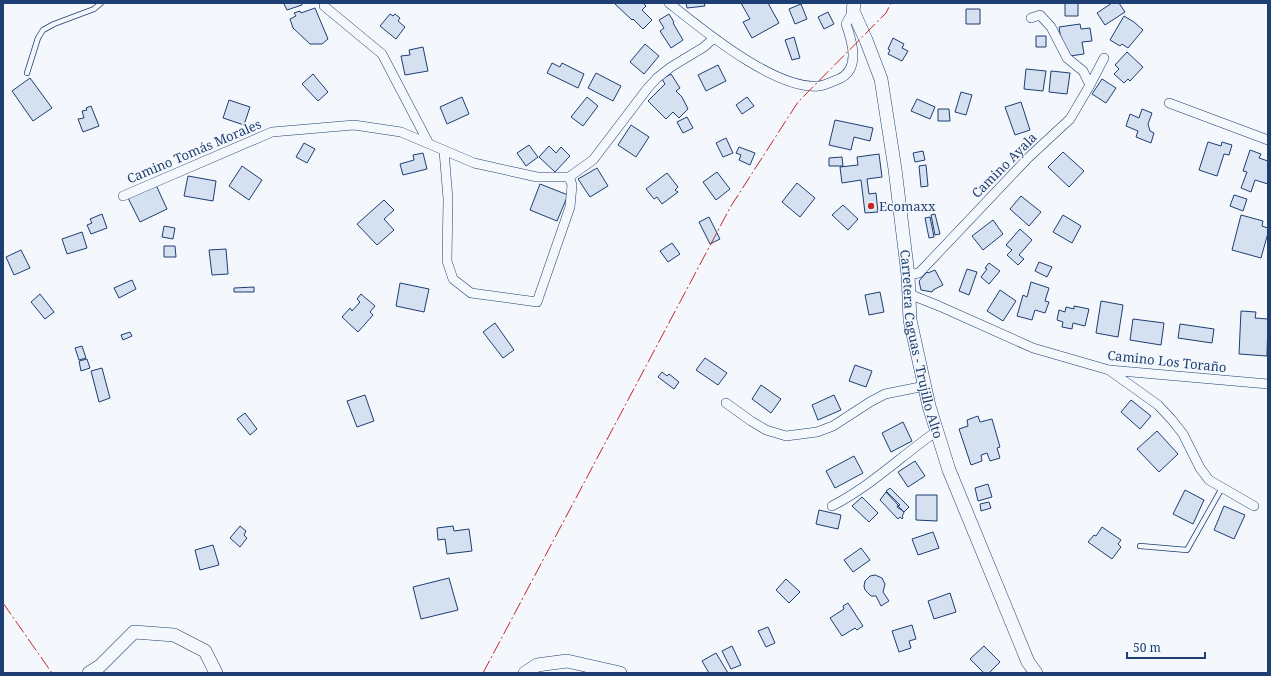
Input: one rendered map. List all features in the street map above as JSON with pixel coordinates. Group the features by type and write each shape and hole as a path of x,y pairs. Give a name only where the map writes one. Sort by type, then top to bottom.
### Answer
{"street":[{"path":"669,3 714,38 779,78 795,84 819,86 831,83 845,76 854,60 851,38 846,24 852,6"},
{"path":"324,6 382,54 428,142"},
{"name":"Carretera Caguas - Trujillo Alto","path":"852,6 881,79 895,169 908,276 910,320 929,406 955,485 1028,662 1036,673"},
{"path":"1031,18 1040,15 1050,27 1067,58 1083,71 1090,85"},
{"path":"444,151 448,199 446,261 453,279 471,293 537,302 570,207 572,185 569,177 593,160 657,78 671,67 704,47 714,38"},
{"name":"Camino Ayala","path":"908,276 919,274 1028,158 1070,119 1104,58"},
{"path":"1169,103 1268,140"},
{"name":"Camino Tomás Morales","path":"123,196 272,132 354,125 401,132 428,142 444,151 474,163 538,177 569,177"},
{"name":"Camino Los Toraño","path":"909,294 1033,348 1109,370 1268,384"},
{"path":"1109,370 1163,410 1183,434 1200,468 1209,480 1254,506"},
{"path":"726,403 766,430 786,436 816,432 833,426 885,394 925,386"},
{"path":"832,506 857,492 937,431"},
{"path":"89,673 100,666 134,632 174,635 205,651 216,673"},
{"path":"525,673 538,665 567,661 620,673"}],"lane":[{"path":"27,73 38,38 43,30 94,8 101,3"},
{"path":"1140,546 1187,550 1222,488"}],"building":[{"path":"302,3 302,5 287,10 284,4"},
{"path":"643,3 646,6 642,10 652,20 643,29 615,4"},
{"path":"686,3 704,3 705,6 687,8"},
{"path":"741,3 768,3 779,23 752,38 743,22 750,19"},
{"path":"1065,3 1078,3 1078,16 1065,16"},
{"path":"1112,3 1119,3 1125,12 1105,25 1097,13"},
{"path":"801,4 807,19 795,24 789,9"},
{"path":"315,8 328,39 322,44 310,44 293,28 290,19 296,16 294,13 300,11 301,13"},
{"path":"966,9 980,9 980,24 966,24"},
{"path":"828,12 834,24 824,29 818,17"},
{"path":"390,14 393,16 395,14 400,18 398,21 405,27 396,39 380,26"},
{"path":"669,14 683,40 671,48 660,31 664,28 659,20"},
{"path":"1124,16 1143,30 1128,48 1122,44 1120,46 1110,40"},
{"path":"1080,24 1081,29 1090,28 1092,41 1082,42 1084,54 1070,56 1062,46 1059,27"},
{"path":"1036,36 1046,36 1046,47 1036,47"},
{"path":"794,37 800,58 792,60 785,40"},
{"path":"893,38 904,44 902,48 908,51 902,61 888,54 890,50 888,49"},
{"path":"645,44 659,56 644,74 630,62"},
{"path":"423,47 428,71 405,75 401,56 410,55 409,50"},
{"path":"1127,52 1143,67 1130,81 1128,79 1124,83 1114,74 1119,69 1115,65"},
{"path":"552,63 560,67 562,63 584,74 578,88 547,73"},
{"path":"718,65 726,81 706,91 698,75"},
{"path":"1026,69 1046,71 1043,91 1024,89"},
{"path":"1051,71 1070,73 1067,94 1049,92"},
{"path":"596,73 621,86 613,101 588,88"},
{"path":"313,74 328,92 318,101 302,84"},
{"path":"671,74 680,88 676,91 682,97 688,109 679,118 673,112 666,119 648,101 665,84 662,79"},
{"path":"30,78 52,108 33,121 12,91"},
{"path":"1102,79 1116,88 1106,103 1092,94"},
{"path":"961,92 972,95 966,115 955,112"},
{"path":"462,97 469,114 447,124 440,107"},
{"path":"587,97 598,106 583,126 571,117"},
{"path":"747,97 754,106 742,114 736,105"},
{"path":"917,99 935,107 930,119 911,111"},
{"path":"229,100 250,107 244,125 223,118"},
{"path":"1021,102 1030,130 1015,135 1005,107"},
{"path":"91,106 99,126 83,132 78,119 84,118 82,111 87,110 86,108"},
{"path":"938,109 949,109 950,121 938,121"},
{"path":"1142,109 1152,113 1148,124 1150,131 1154,133 1151,143 1136,137 1138,131 1126,126 1130,114 1139,118"},
{"path":"687,117 693,128 683,133 677,122"},
{"path":"835,120 873,128 870,141 854,137 851,150 829,145"},
{"path":"631,125 649,137 636,157 618,145"},
{"path":"726,138 733,153 723,157 716,143"},
{"path":"1208,142 1221,146 1222,142 1232,145 1229,155 1224,154 1217,176 1199,170"},
{"path":"304,143 315,149 307,163 296,157"},
{"path":"529,145 538,157 526,166 517,153"},
{"path":"549,146 556,153 561,147 570,156 555,172 539,157"},
{"path":"739,147 755,153 750,165 739,160 741,155 736,153"},
{"path":"1250,150 1261,154 1259,158 1268,161 1268,184 1255,180 1251,192 1241,188 1247,172 1243,171"},
{"path":"923,151 925,160 915,162 913,153"},
{"path":"1063,152 1084,171 1069,187 1048,167"},
{"path":"423,153 427,169 403,175 400,164 414,160 413,155"},
{"path":"879,154 882,177 867,179 869,194 876,193 878,212 865,213 861,180 842,183 840,167 858,165 857,157"},
{"path":"842,157 843,166 829,166 829,158"},
{"path":"926,165 928,186 921,187 919,166"},
{"path":"242,166 262,180 249,200 229,186"},
{"path":"597,168 608,186 590,197 578,179"},
{"path":"717,172 730,189 716,200 703,182"},
{"path":"667,173 678,187 675,190 678,192 662,204 657,197 654,199 646,189"},
{"path":"188,176 216,181 213,201 184,196"},
{"path":"797,183 815,198 800,217 782,202"},
{"path":"540,184 568,195 557,221 530,210"},
{"path":"156,185 167,209 140,222 128,198"},
{"path":"1234,195 1247,199 1243,211 1230,206"},
{"path":"1021,196 1041,212 1029,226 1010,209"},
{"path":"384,200 394,210 384,219 394,230 377,245 357,224"},
{"path":"843,205 858,219 848,230 832,215"},
{"path":"102,214 107,228 91,234 87,225 92,223 90,219"},
{"path":"935,214 940,234 935,235 931,215"},
{"path":"1063,215 1081,226 1072,243 1053,232"},
{"path":"1241,215 1263,221 1262,226 1268,228 1261,258 1232,250"},
{"path":"709,217 720,239 710,244 699,222"},
{"path":"930,217 934,237 929,238 925,218"},
{"path":"993,220 1003,234 983,250 972,236"},
{"path":"164,226 175,228 173,239 162,237"},
{"path":"1020,229 1032,240 1019,255 1024,259 1018,265 1007,255 1012,250 1006,245"},
{"path":"82,232 87,248 67,254 62,239"},
{"path":"672,243 680,254 668,262 660,251"},
{"path":"164,246 175,246 176,257 164,257"},
{"path":"226,249 228,274 212,275 209,250"},
{"path":"21,250 30,268 14,275 6,257"},
{"path":"1039,262 1052,267 1047,277 1035,271"},
{"path":"989,263 1000,271 989,284 981,277 987,269 985,268"},
{"path":"967,269 977,272 969,295 959,291"},
{"path":"935,270 943,285 932,292 921,290 919,281 927,272 928,273"},
{"path":"132,280 136,289 119,298 114,288"},
{"path":"1031,282 1049,288 1045,301 1049,302 1045,313 1035,310 1032,320 1017,316 1023,295 1027,297"},
{"path":"400,283 429,289 424,312 396,306"},
{"path":"254,287 254,292 234,292 234,288"},
{"path":"1000,290 1016,301 1003,321 987,311"},
{"path":"880,292 884,312 869,315 865,295"},
{"path":"40,294 54,312 45,319 31,302"},
{"path":"361,294 375,306 370,312 373,315 358,332 342,317 350,308 352,311 360,302 357,299"},
{"path":"1101,301 1123,305 1118,337 1096,333"},
{"path":"1074,306 1089,309 1085,326 1073,323 1072,329 1062,327 1063,322 1057,320 1059,310 1065,312 1066,307 1074,309"},
{"path":"1241,311 1256,312 1255,318 1268,319 1267,356 1239,354"},
{"path":"1133,319 1164,323 1161,345 1130,340"},
{"path":"495,323 514,350 503,358 483,332"},
{"path":"1180,324 1214,329 1212,343 1178,338"},
{"path":"130,332 132,336 123,340 121,335"},
{"path":"82,346 86,358 79,360 75,348"},
{"path":"705,358 727,373 718,385 696,370"},
{"path":"87,359 90,368 81,371 79,361"},
{"path":"855,365 872,371 866,387 849,381"},
{"path":"102,368 110,398 99,402 91,371"},
{"path":"662,372 667,376 669,374 679,382 674,389 658,377"},
{"path":"761,385 781,399 771,413 752,399"},
{"path":"365,395 374,421 357,427 347,401"},
{"path":"834,395 841,410 818,420 812,405"},
{"path":"1131,400 1151,416 1140,429 1121,412"},
{"path":"245,413 257,429 250,435 237,419"},
{"path":"978,416 980,422 992,419 1000,447 997,448 1000,458 990,461 987,453 981,455 982,461 971,465 959,429 968,426 967,420"},
{"path":"903,422 912,441 891,452 882,433"},
{"path":"1157,431 1178,454 1159,472 1137,449"},
{"path":"854,456 863,473 835,488 826,471"},
{"path":"915,461 925,476 908,487 898,472"},
{"path":"988,484 992,497 978,501 975,488"},
{"path":"890,488 909,507 904,512 898,506 900,505 886,491"},
{"path":"1185,490 1204,500 1193,524 1173,514"},
{"path":"886,492 898,505 897,507 903,511 904,513 902,519 900,517 898,519 880,500"},
{"path":"916,495 937,495 937,521 916,520"},
{"path":"862,497 878,513 869,522 852,506"},
{"path":"989,502 991,508 981,511 980,504"},
{"path":"1224,506 1245,515 1234,539 1214,530"},
{"path":"819,510 841,515 838,529 816,524"},
{"path":"240,526 246,531 244,535 247,538 240,547 230,538"},
{"path":"453,526 454,531 469,529 472,551 447,554 445,539 438,540 437,528"},
{"path":"1102,527 1121,540 1118,544 1121,547 1112,559 1088,542 1094,535 1096,536"},
{"path":"933,532 939,548 918,555 912,539"},
{"path":"213,545 219,565 200,570 195,550"},
{"path":"861,548 870,560 853,572 844,560"},
{"path":"875,575 882,578 885,584 883,592 889,601 881,606 876,596 871,596 865,590 864,586 865,581 870,576"},
{"path":"449,578 458,610 421,619 413,587"},
{"path":"786,579 800,592 789,603 776,590"},
{"path":"950,593 956,612 934,619 928,601"},
{"path":"848,603 863,626 857,630 855,628 842,636 830,618 844,609 843,606"},
{"path":"912,625 916,639 909,641 911,648 899,652 892,631"},
{"path":"768,627 775,643 766,647 758,631"},
{"path":"732,646 741,665 731,669 722,651"},
{"path":"984,646 1000,662 989,673 984,673 970,659"},
{"path":"716,653 728,673 709,673 702,661"}],"power":[{"path":"483,673 731,206 798,102 886,13 891,3"},
{"path":"3,603 52,673"}],"place":[{"name":"Ecomaxx","path":"871,206"}]}
